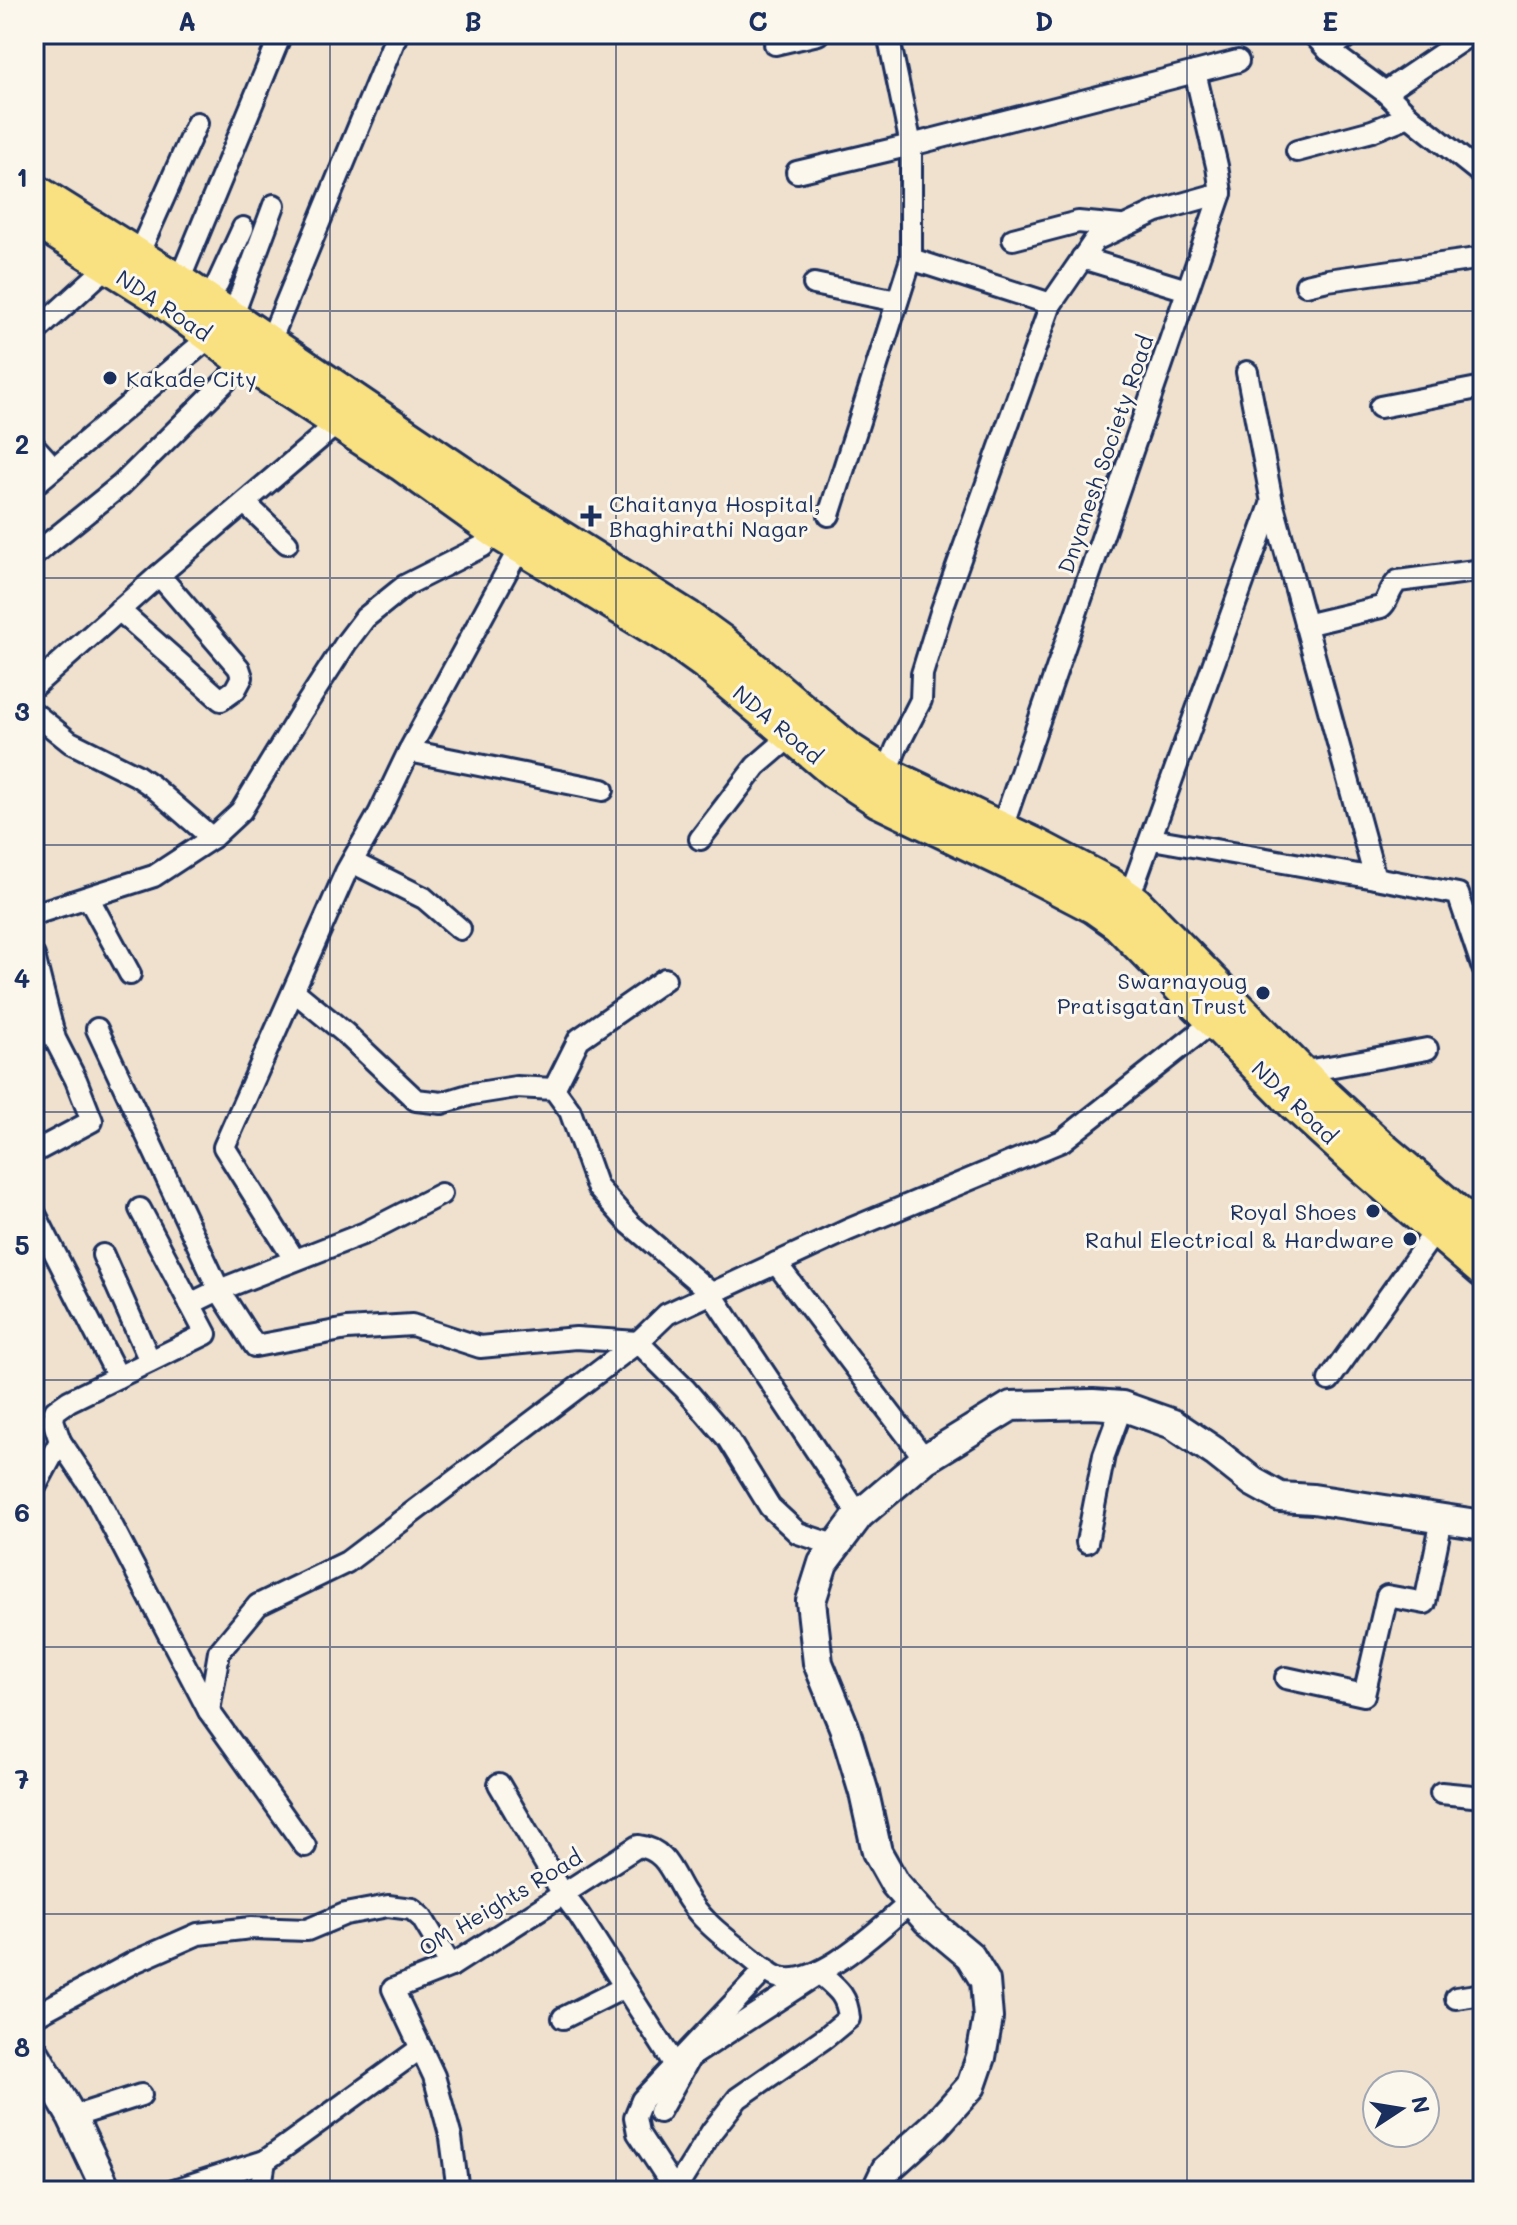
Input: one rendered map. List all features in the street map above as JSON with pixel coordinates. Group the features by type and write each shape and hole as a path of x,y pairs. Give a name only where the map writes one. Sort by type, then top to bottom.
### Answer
{"main road":[{"name":"NDA Road","path":"34,190 179,281 217,319 339,422 401,464 688,617 850,750 882,787 1023,870 1094,907 1124,911 1163,929 1301,1072 1382,1148 1483,1234"},
{"name":"NDA Road","path":"34,219 153,294 217,319"},
{"name":"NDA Road","path":"257,353 514,525 705,663 833,771 1002,828 1108,883 1124,911 1214,1021 1294,1104 1483,1271"}],"street":[{"path":"179,281 281,34"},
{"path":"34,555 121,485 257,353 397,34"},
{"path":"775,44 818,34"},
{"path":"829,515 911,259 911,145 888,34"},
{"path":"1313,34 1328,50 1385,92 1409,116 1483,175"},
{"path":"1328,50 1351,34"},
{"path":"1385,92 1471,34"},
{"path":"797,172 1238,61"},
{"path":"882,787 896,749 921,700 922,674 942,609 1051,304 1095,240 1157,211 1221,193 1195,72"},
{"path":"1297,151 1372,131 1409,116"},
{"path":"138,255 197,123"},
{"name":"Dnyanesh Society Road","path":"1002,828 1221,193"},
{"path":"34,485 217,319 274,205"},
{"path":"1013,239 1078,222 1124,226"},
{"path":"217,319 243,228"},
{"path":"1082,258 1187,290"},
{"path":"1306,285 1483,258"},
{"path":"911,259 1051,304"},
{"path":"34,333 108,266"},
{"path":"814,284 897,301"},
{"path":"1247,372 1272,502 1375,878"},
{"path":"1380,407 1483,387"},
{"path":"34,686 339,422"},
{"path":"34,446 54,468"},
{"path":"1124,911 1272,502"},
{"path":"245,503 287,543"},
{"path":"294,1259 224,1147 352,862 379,814 514,525"},
{"path":"34,914 154,876 212,838 241,811 302,711 365,618 406,585 483,546 514,525"},
{"path":"1305,625 1381,607 1385,604 1390,587 1398,581 1483,570"},
{"path":"119,610 221,700 235,690 242,677 239,668 159,575"},
{"path":"34,713 70,742 152,786 212,838"},
{"path":"700,839 756,766 791,736"},
{"path":"409,751 603,790"},
{"path":"1152,839 1458,894 1483,968"},
{"path":"352,862 424,898 460,929"},
{"path":"88,897 130,974"},
{"path":"34,956 55,1039 92,1121 35,1150"},
{"path":"554,1089 579,1039 665,979"},
{"path":"294,991 345,1033 416,1100 442,1103 472,1094 516,1087 554,1089"},
{"path":"209,1711 219,1652 258,1605 347,1562 638,1342 667,1314 848,1230 1062,1141 1214,1021"},
{"path":"97,1029 219,1290 255,1346 347,1329 412,1325 480,1347 576,1338 638,1342 685,1389 728,1439 770,1507 798,1533 837,1546"},
{"path":"1301,1072 1427,1049"},
{"path":"554,1089 570,1111 597,1187 630,1224 711,1293 859,1515"},
{"path":"190,1304 294,1259 365,1233 441,1194"},
{"path":"140,1209 206,1334 69,1401 55,1411 53,1420 60,1441 96,1495 209,1711 305,1846"},
{"path":"34,1212 118,1377"},
{"path":"1329,1380 1436,1230"},
{"path":"103,1255 150,1361"},
{"path":"776,1263 925,1459"},
{"path":"876,2191 886,2170 936,2125 971,2086 981,2057 988,2018 985,1981 970,1956 927,1920 895,1884 877,1852 844,1727 818,1663 811,1601 823,1563 859,1515 925,1459 1011,1406 1093,1404 1122,1406 1173,1424 1253,1482 1280,1497 1313,1499 1483,1525"},
{"path":"1087,1542 1104,1455 1122,1406"},
{"path":"34,1489 60,1441"},
{"path":"1286,1678 1364,1695 1387,1596 1425,1603 1442,1519"},
{"path":"499,1784 563,1894 675,2065"},
{"path":"1441,1793 1483,1797"},
{"name":"OM Heights Road","path":"458,2191 451,2138 434,2076 393,1989 451,1966 638,1846 661,1854 689,1902 709,1926 766,1969"},
{"path":"659,2112 690,2057 840,1960 911,1902"},
{"path":"34,2016 134,1962 198,1934 251,1928 307,1930 345,1914 388,1906 412,1909 422,1918 451,1966"},
{"path":"766,1969 777,1977 796,1979 819,1973 848,2002 849,2018 738,2098 672,2190 638,2133 635,2117 642,2100 766,1969"},
{"path":"563,2018 625,1987"},
{"path":"1456,1998 1483,1994"},
{"path":"171,2191 265,2161 421,2048"},
{"path":"34,2052 72,2117 107,2191"},
{"path":"72,2117 141,2095"},
{"path":"260,2191 265,2161"}],"place":[{"name":"Kakade City","path":"110,378"},
{"name":"Chaitanya Hospital, Bhaghirathi Nagar","path":"591,516"},
{"name":"Swarnayoug Pratisgatan Trust","path":"1263,993"},
{"name":"Royal Shoes","path":"1373,1211"},
{"name":"Rahul Electrical & Hardware","path":"1410,1239"}]}
